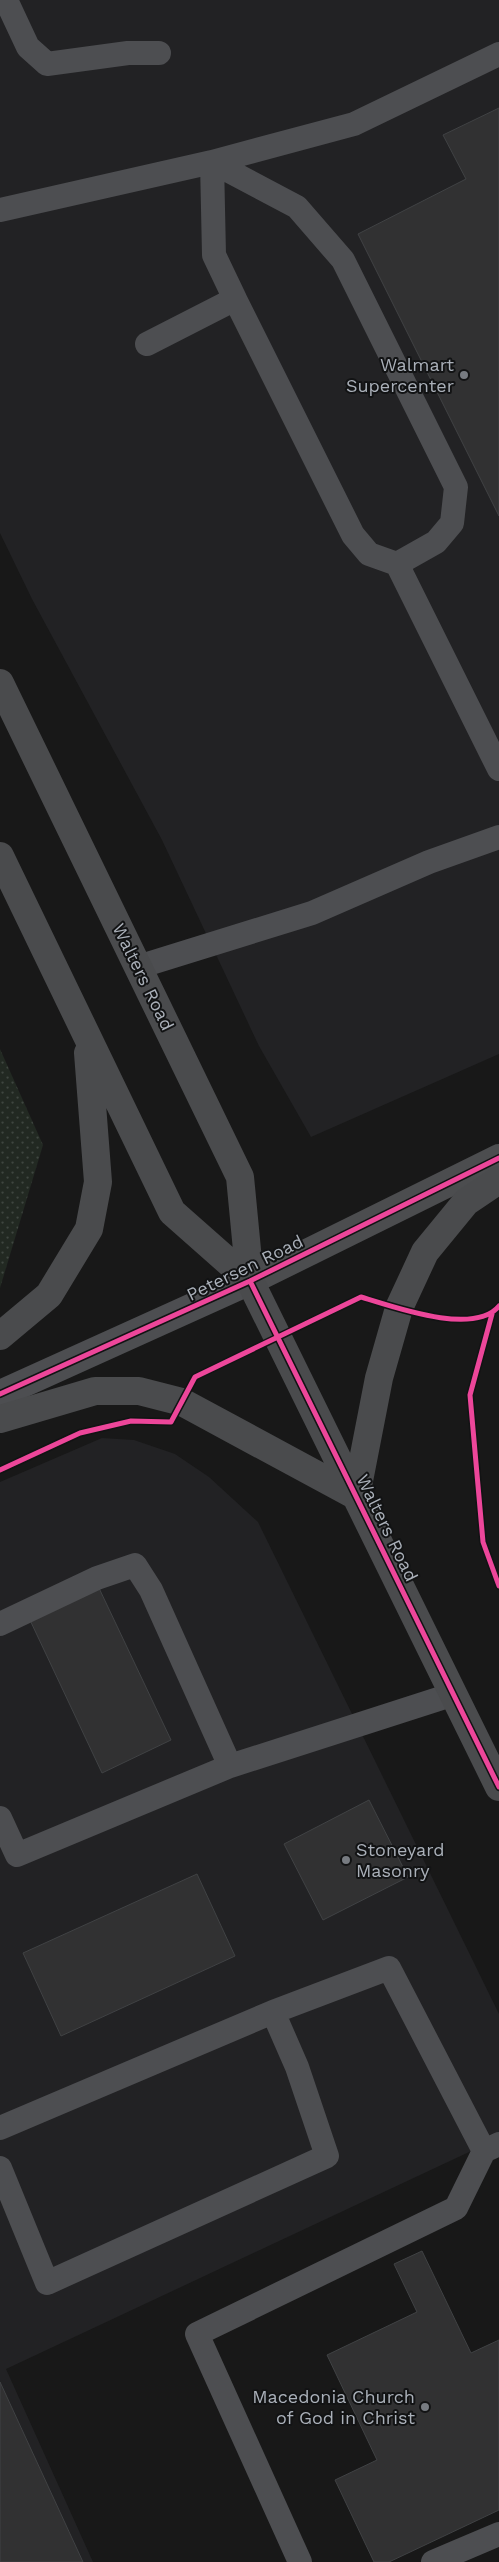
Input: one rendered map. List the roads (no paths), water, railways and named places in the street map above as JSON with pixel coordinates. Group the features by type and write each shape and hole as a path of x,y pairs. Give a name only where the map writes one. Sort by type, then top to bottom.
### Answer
{"main road":[{"name":"Walters Road","path":"0,683 240,1176 250,1281 499,1787"},
{"name":"Walters Road","path":"0,856 172,1212 250,1281"},
{"path":"0,1336 49,1295 89,1229 98,1182 86,1034"},
{"path":"0,1418 95,1391 138,1391 182,1402 356,1496 379,1378 398,1308 425,1252 466,1202 499,1180"}],"street":[{"name":"Petersen Road","path":"0,1394 250,1281 499,1158"}],"lane":[{"path":"6,0 28,47 47,64 128,53 159,53"},
{"path":"0,210 212,162 354,124 499,54"},
{"path":"212,162 214,255 354,535 369,554 396,564 499,769"},
{"path":"212,162 297,207 343,260 456,487 452,523 436,542 396,564"},
{"path":"147,344 235,299"},
{"path":"138,967 312,913 429,862 499,837"},
{"path":"0,1624 97,1578 135,1565 151,1590 230,1766"},
{"path":"0,1818 8,1860 230,1766 454,1694"},
{"path":"0,2128 273,2012 389,1968 491,2147 456,2208 197,2334 300,2562"},
{"path":"0,2168 47,2283 327,2156 297,2068 273,2012"},
{"path":"433,2562 499,2534"}],"place":[{"name":"Walmart Supercenter","path":"464,375"},
{"name":"Stoneyard Masonry","path":"346,1860"},
{"name":"Macedonia Church of God in Christ","path":"425,2407"}]}
